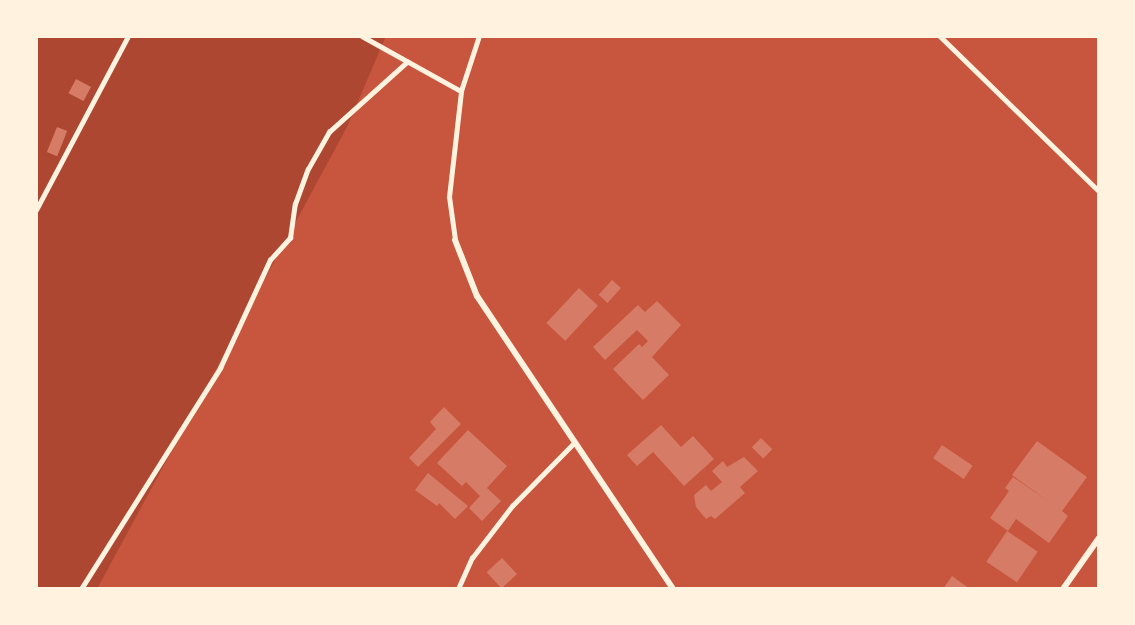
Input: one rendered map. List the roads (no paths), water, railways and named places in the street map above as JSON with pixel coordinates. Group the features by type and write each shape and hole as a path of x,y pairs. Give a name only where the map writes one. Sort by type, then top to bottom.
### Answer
{"street":[{"path":"455,240 477,296 674,589"},
{"path":"1063,589 1099,538"}],"lane":[{"path":"36,210 128,36"},
{"path":"362,36 462,91"},
{"path":"455,240 449,197 462,91 479,36"},
{"path":"940,36 1099,191"},
{"path":"81,589 220,368 270,260 290,238 295,204 308,169 329,132 407,62"},
{"path":"458,589 472,558 512,506 574,443"}]}
